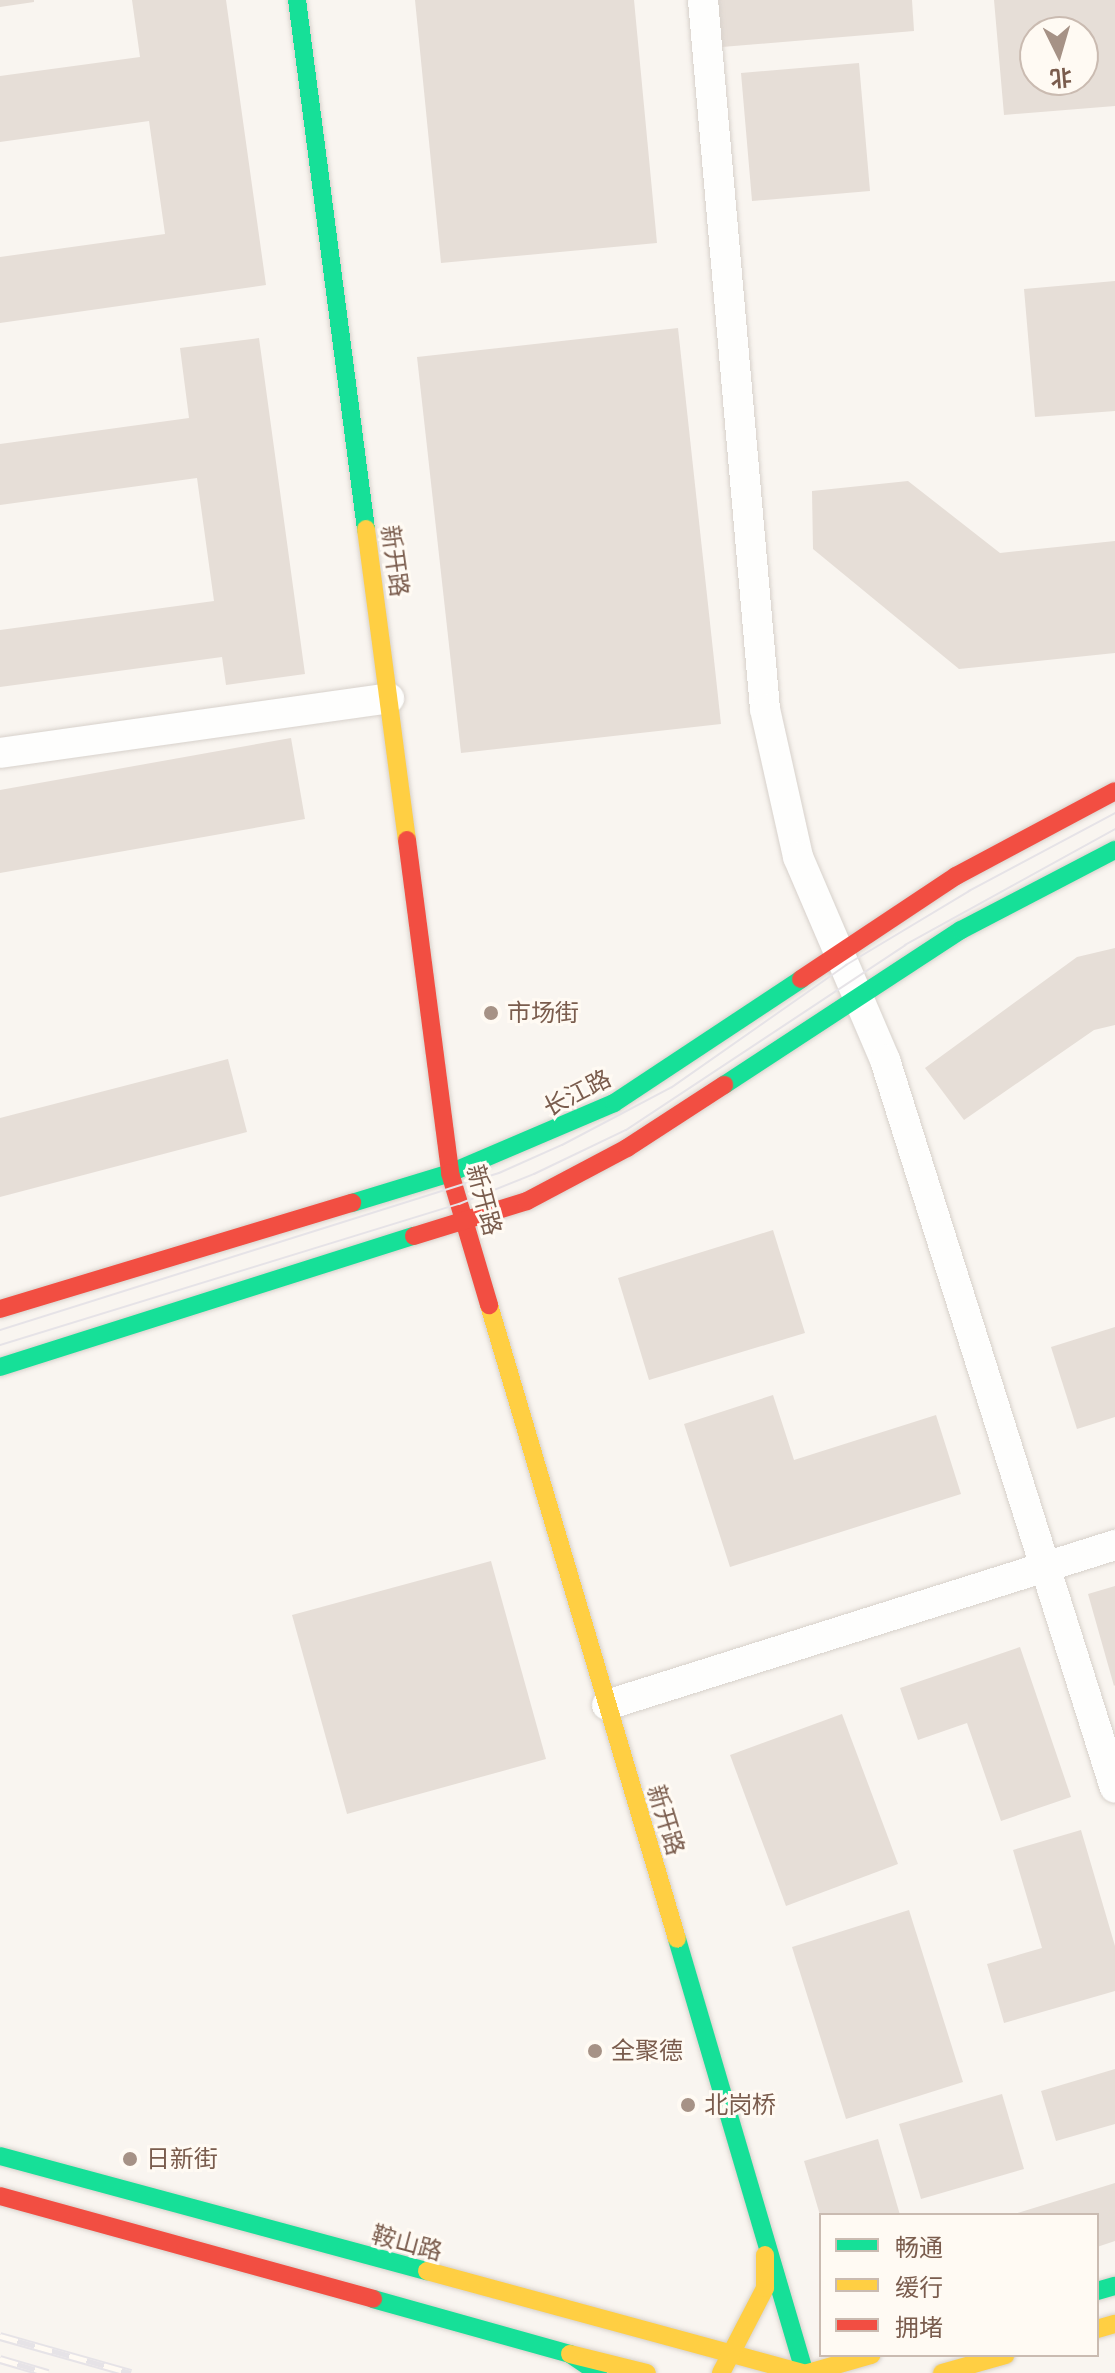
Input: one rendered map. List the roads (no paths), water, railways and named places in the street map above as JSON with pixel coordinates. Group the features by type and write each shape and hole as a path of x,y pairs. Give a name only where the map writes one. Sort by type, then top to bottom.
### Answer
{"main road":[{"name":"新开路","path":"297,0 450,1173 805,2373"},
{"name":"长江路","path":"0,1309 450,1173 614,1103 719,1037 840,949 970,868 1115,791"},
{"path":"0,1367 465,1224 582,1174 961,930 1115,850"},
{"name":"鞍山路","path":"0,2156 731,2356 805,2373 864,2357"},
{"path":"0,2196 647,2373"},
{"path":"721,2373 765,2288 766,2238"},
{"path":"570,2354 598,2373"},
{"path":"942,2373 999,2357"}],"street":[{"path":"703,0 765,709 798,857 861,995 1115,1788"},
{"path":"0,753 389,698"},
{"path":"607,1705 1115,1545"}],"tram line":[{"path":"0,1330 499,1173 562,1145 672,1087 846,965 969,891 1115,813"},
{"path":"0,1345 459,1204 534,1174 626,1130 905,945 1115,829"}],"railway":[{"path":"0,2336 131,2373"},
{"path":"0,2359 48,2373"}],"place":[{"name":"市场街","path":"491,1013"},
{"name":"全聚德","path":"595,2051"},
{"name":"北岗桥","path":"688,2105"},
{"name":"日新街","path":"130,2159"}]}
